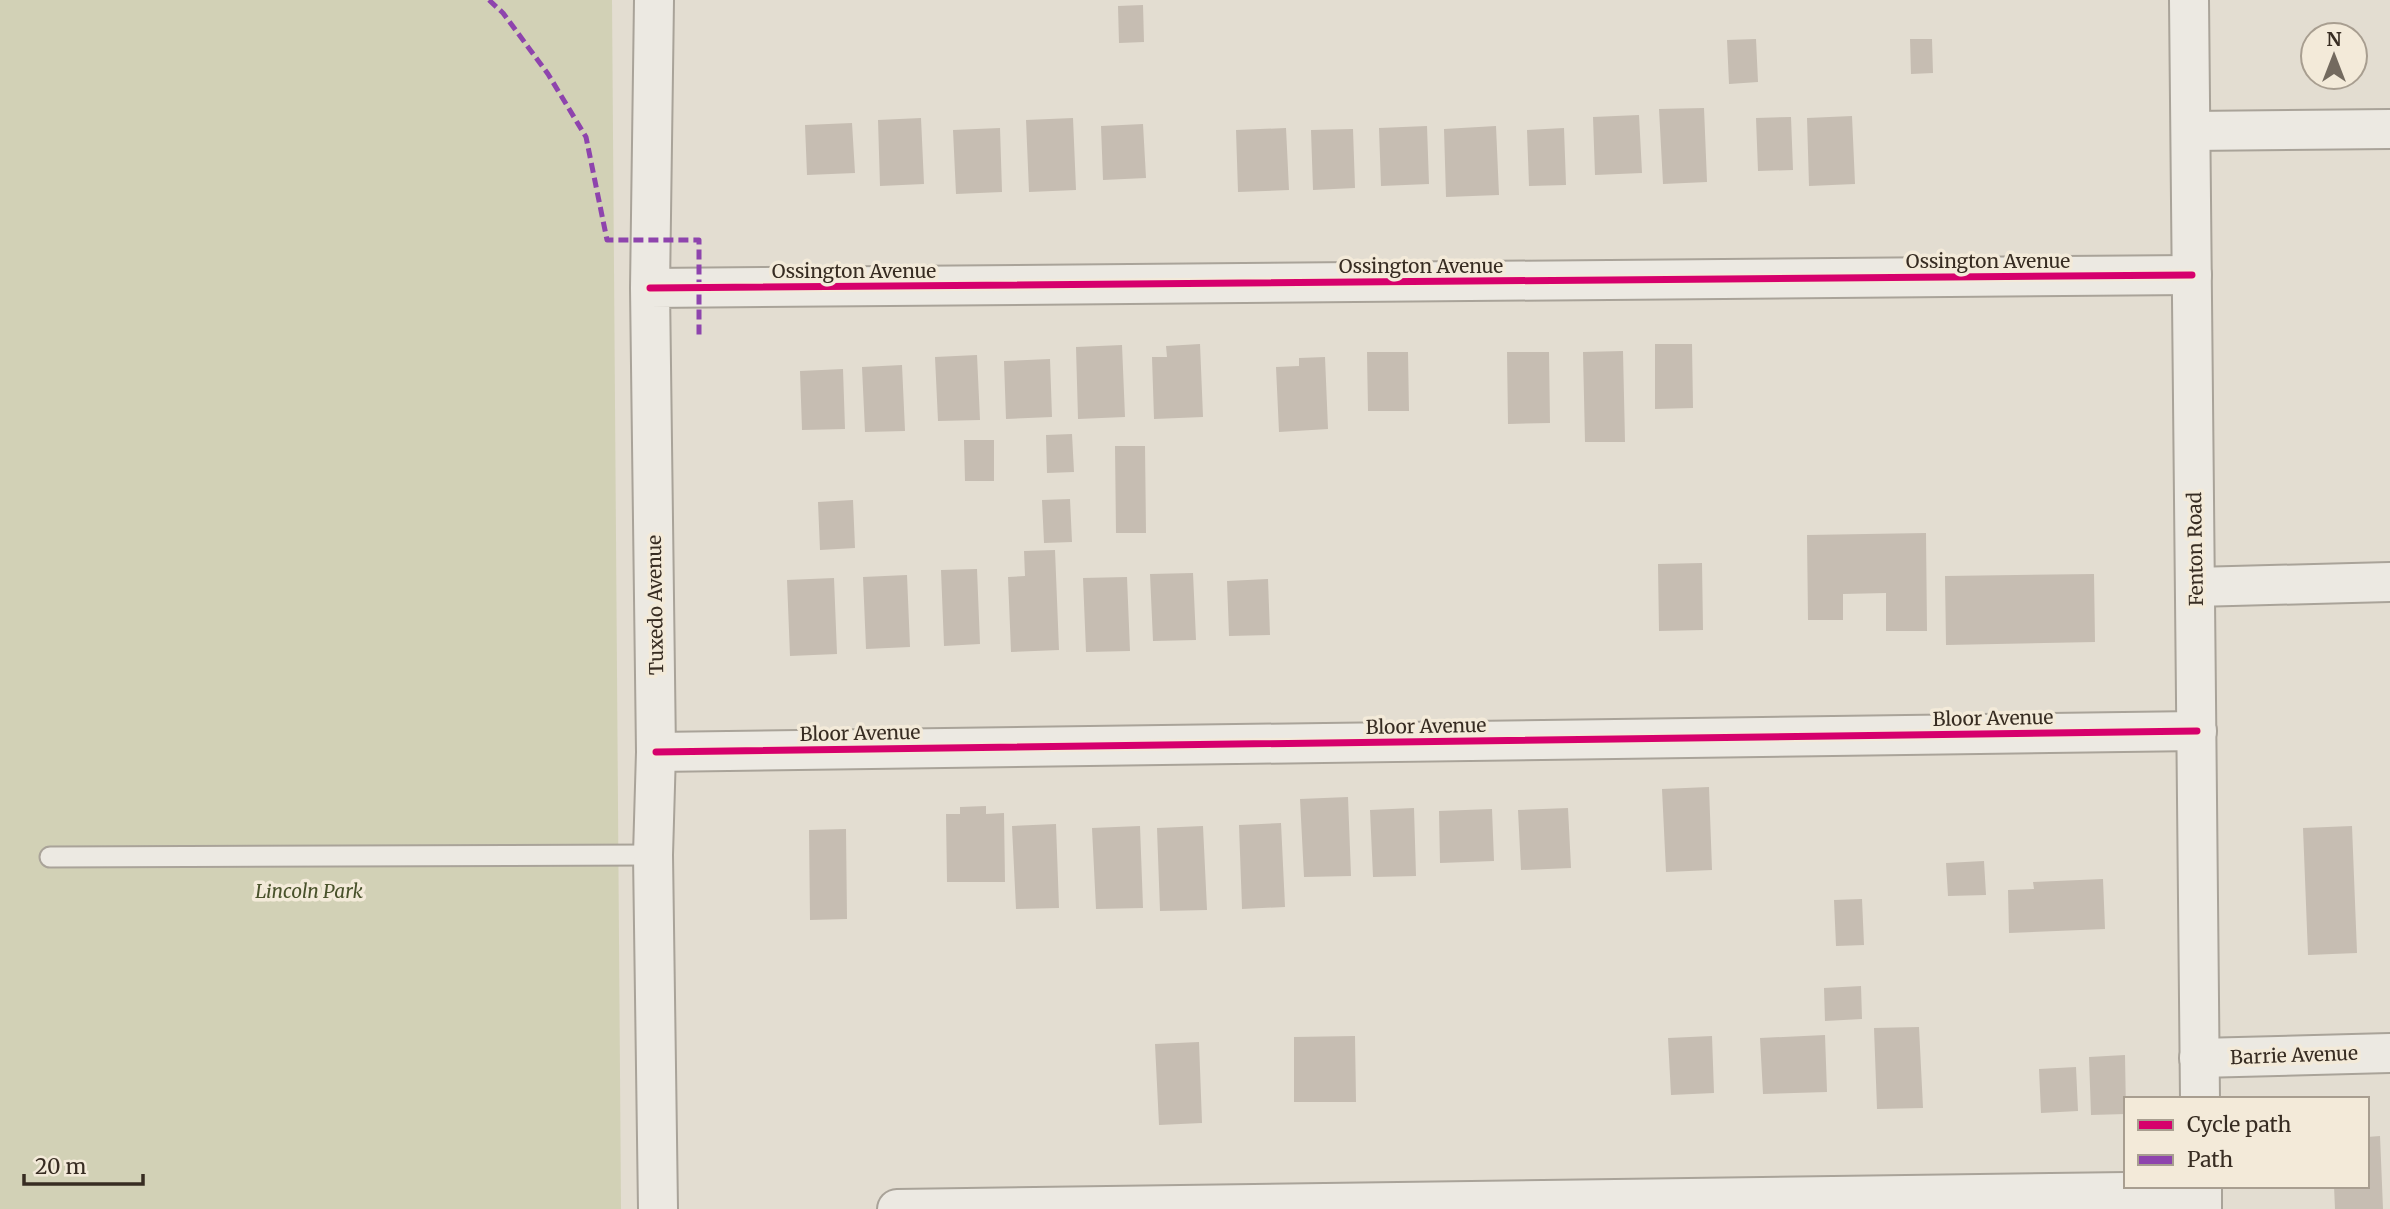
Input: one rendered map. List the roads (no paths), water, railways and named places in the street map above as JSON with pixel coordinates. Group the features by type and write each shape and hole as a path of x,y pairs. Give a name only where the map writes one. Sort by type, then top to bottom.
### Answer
{"street":[{"name":"Tuxedo Avenue","path":"654,0 650,288 658,1209"},
{"name":"Fenton Road","path":"2189,0 2200,1097"},
{"path":"2191,131 2390,129"},
{"name":"Ossington Avenue","path":"650,288 2192,275"},
{"path":"2196,587 2390,582"},
{"name":"Bloor Avenue","path":"656,752 2197,731"},
{"name":"Barrie Avenue","path":"2199,1058 2390,1053"},
{"path":"897,1209 2202,1196"}],"lane":[{"path":"50,857 653,855"}],"park label":[{"name":"Lincoln Park","path":"309,891"}]}
